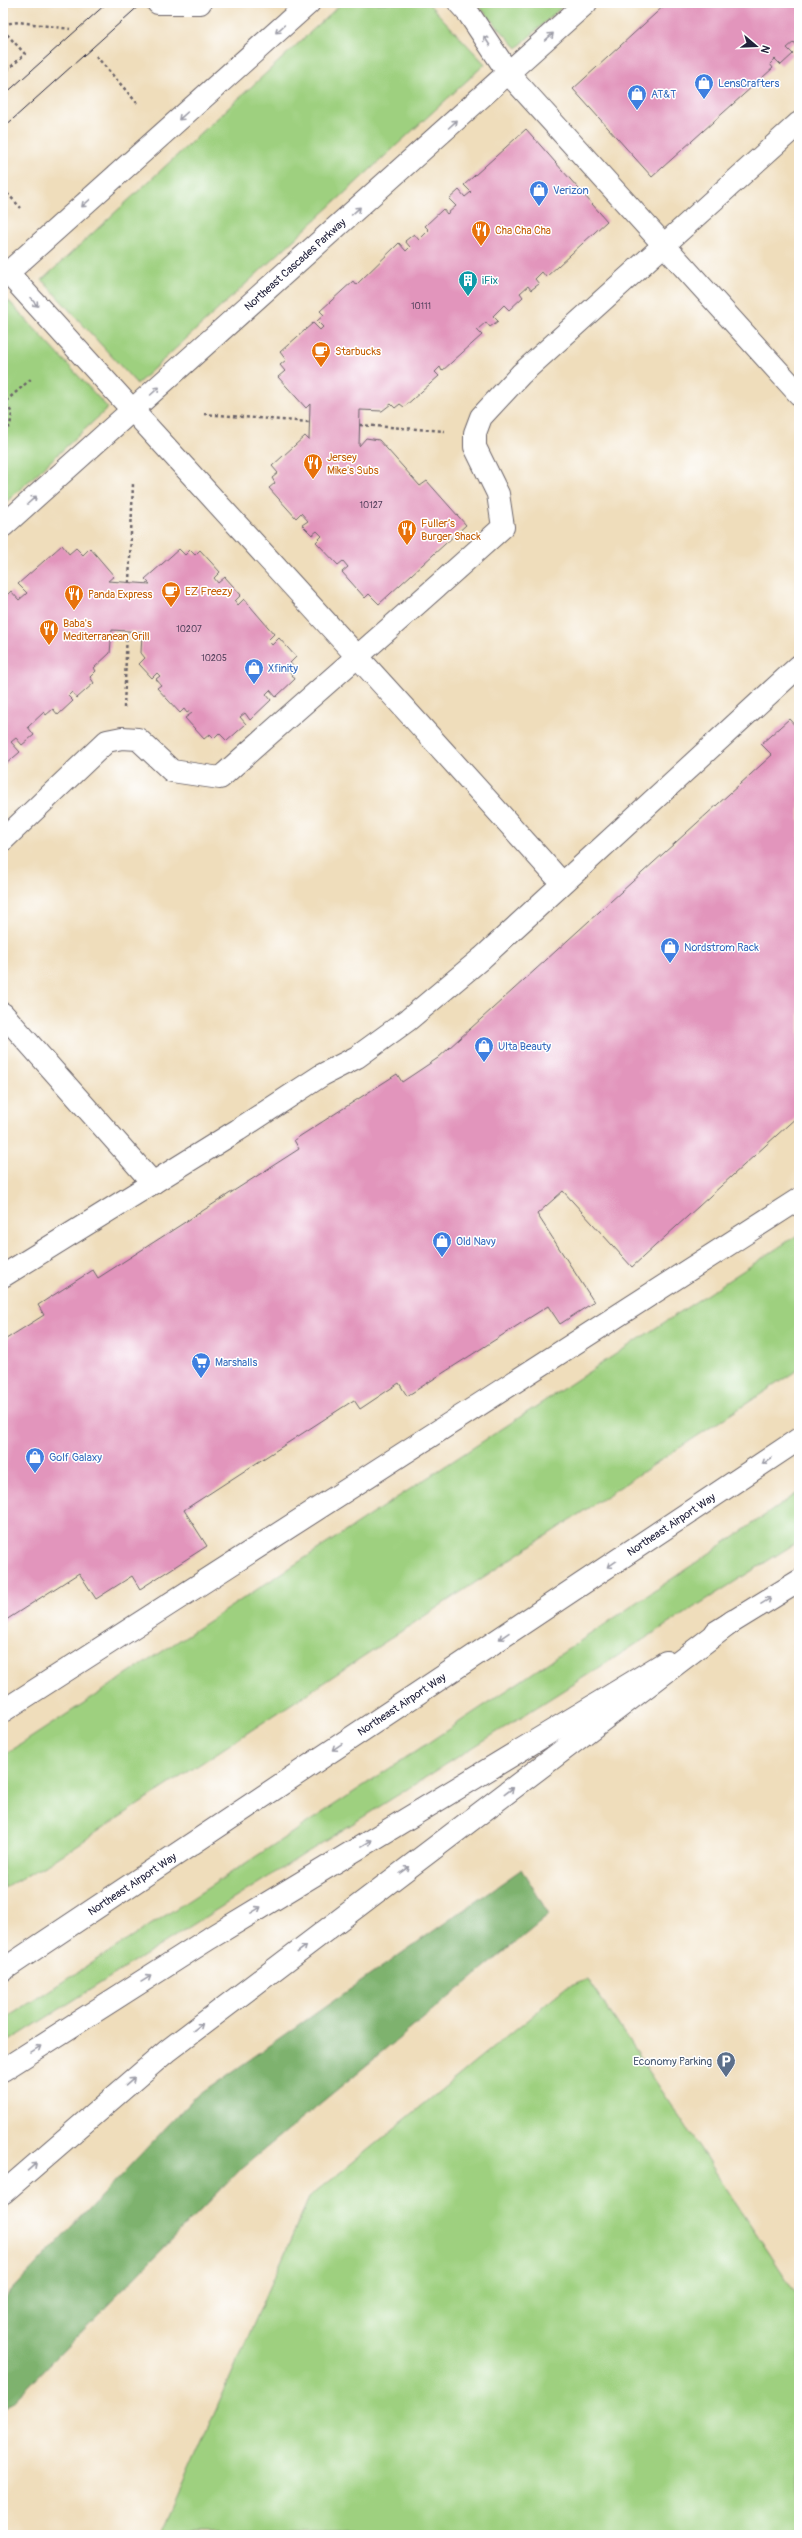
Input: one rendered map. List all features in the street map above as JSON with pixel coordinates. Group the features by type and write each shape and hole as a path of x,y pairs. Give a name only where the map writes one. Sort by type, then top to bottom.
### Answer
{"main road":[{"path":"158,3 200,3"},
{"path":"309,3 6,275 358,654 562,883"},
{"path":"459,3 469,14 509,74 662,245 799,394"},
{"name":"Northeast Cascades Parkway","path":"3,526 509,74 586,3"},
{"path":"3,840 107,741 122,738 138,739 172,771 220,778 358,654 439,586 503,527 498,494 475,447 475,433 481,417 521,374 662,245 799,123"},
{"path":"3,1276 153,1183 322,1075 364,1053 408,1020 476,962 799,666"},
{"path":"3,1014 153,1183"},
{"path":"3,1711 799,1199"},
{"name":"Northeast Airport Way","path":"3,1970 799,1439"},
{"path":"3,2070 217,1934 799,1581"},
{"path":"3,2193 167,2051 733,1621"}],"path":[{"path":"3,24 19,22 70,29"},
{"path":"3,30 25,54 3,74"},
{"path":"96,56 137,103"},
{"path":"3,189 21,208"},
{"path":"3,433 10,426 12,413 4,400 32,378"},
{"path":"204,414 309,422"},
{"path":"360,425 475,433"},
{"path":"129,582 133,484"},
{"path":"122,738 127,631"}],"green space":[{"path":"342,3 428,3 485,64 137,384 42,280"},
{"path":"476,3 566,3 517,48"},
{"path":"9,301 108,408 3,505 3,306"},
{"path":"799,1234 799,1369 50,1863 3,1888 3,1756"},
{"path":"799,1492 799,1541 3,2045 3,2020 204,1891 403,1759"},
{"path":"522,1869 549,1915 243,2167 3,2412 3,2300 192,2100"},
{"path":"588,1979 799,2298 799,2535 161,2535 309,2198 566,1988"}],"building":[{"path":"667,3 799,3 799,48 794,42 787,48 793,54 781,65 775,59 770,64 773,68 652,177 573,89"},
{"path":"526,129 607,221 546,277 542,272 535,279 539,284 531,290 528,286 520,293 523,297 509,310 504,305 493,316 498,321 490,327 486,322 477,330 482,335 442,371 440,367 435,372 439,376 404,407 400,404 395,408 391,404 382,411 360,410 359,446 366,438 379,440 420,486 427,481 466,525 379,604 369,594 365,598 342,572 348,567 343,561 338,565 316,542 322,536 317,531 312,535 302,525 308,521 301,513 296,518 269,488 275,483 272,478 278,473 272,466 305,436 309,440 310,404 306,408 278,377 285,371 280,365 286,360 280,352 313,323 320,330 323,327 317,321 324,315 320,311 353,281 356,285 399,243 406,251 410,247 405,241 414,234 419,240 429,230 425,226 443,209 447,214 456,206 449,199 459,190 465,197 471,192 464,185"},
{"path":"62,545 69,554 76,548 83,555 90,548 114,576 108,581 150,584 145,579 179,549 185,555 190,550 195,555 200,550 220,572 214,578 218,583 225,577 241,595 235,601 238,605 244,599 274,634 268,640 272,645 279,638 296,657 290,663 295,668 290,672 295,679 276,697 270,690 266,694 271,700 250,720 245,713 240,717 246,724 227,741 219,733 214,738 210,734 204,739 185,718 192,713 190,711 187,713 184,709 180,713 157,688 161,685 156,679 160,676 157,673 152,678 139,664 145,658 141,653 142,632 112,630 110,653 94,668 96,671 90,677 94,683 77,698 72,692 68,696 73,701 58,715 53,709 46,715 44,712 28,727 34,735 22,745 16,738 11,742 20,752 6,764 3,760 3,599 11,591 19,600 27,593 18,584"},
{"path":"789,719 799,730 799,1115 632,1267 563,1191 537,1214 594,1302 560,1324 548,1306 407,1396 399,1383 360,1409 354,1400 184,1510 207,1546 140,1589 132,1576 96,1599 79,1573 3,1622 3,1341 44,1315 38,1305 93,1270 98,1278 299,1149 294,1140 397,1074 402,1082 438,1058 772,755 761,744"}],"tram line":[{"path":"3,96 107,3"},
{"path":"3,128 142,3"}],"place":[{"name":"LensCrafters","path":"704,100"},
{"name":"AT&T","path":"637,111"},
{"name":"Verizon","path":"539,207"},
{"name":"Cha Cha Cha","path":"481,247"},
{"name":"iFix","path":"468,297"},
{"name":"Starbucks","path":"321,368"},
{"name":"Jersey Mike's Subs","path":"313,480"},
{"name":"Fuller’s Burger Shack","path":"407,546"},
{"name":"EZ Freezy","path":"171,608"},
{"name":"Panda Express","path":"74,611"},
{"name":"Baba's Mediterranean Grill","path":"49,646"},
{"name":"Xfinity","path":"254,685"},
{"name":"Nordstrom Rack","path":"670,964"},
{"name":"Ulta Beauty","path":"484,1063"},
{"name":"Old Navy","path":"442,1258"},
{"name":"Marshalls","path":"201,1379"},
{"name":"Golf Galaxy","path":"35,1474"},
{"name":"Economy Parking","path":"726,2078"}]}
